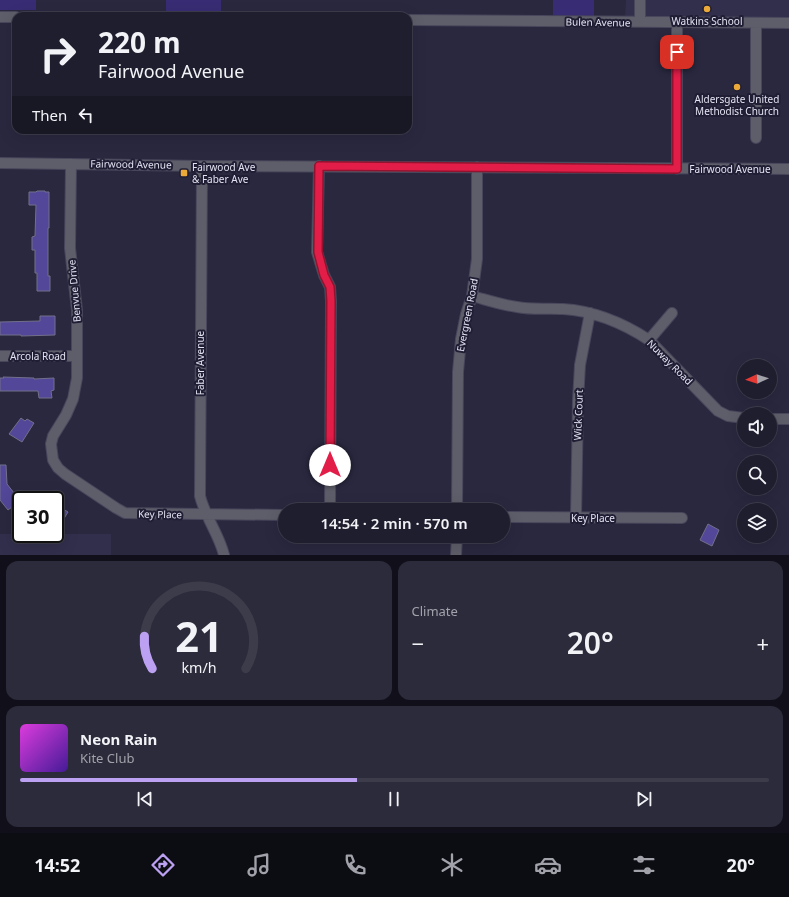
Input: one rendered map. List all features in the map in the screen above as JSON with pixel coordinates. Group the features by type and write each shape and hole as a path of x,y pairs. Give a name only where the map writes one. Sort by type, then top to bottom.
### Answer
{"street":[{"path":"640,0 640,22"},
{"path":"0,17 12,17"},
{"name":"Bulen Avenue","path":"412,20 789,23"},
{"path":"677,169 678,22"},
{"path":"756,23 756,138"},
{"name":"Fairwood Avenue","path":"0,163 202,166 789,169"},
{"name":"Benvue Drive","path":"53,460 51,444 53,436 66,415 73,399 77,378 77,310 70,248 71,164"},
{"name":"Faber Avenue","path":"202,166 200,496 202,505 224,555"},
{"path":"319,166 318,252 324,275 330,287 331,301 330,503"},
{"name":"Evergreen Road","path":"457,503 458,372 460,339 472,296 477,260 477,167"},
{"name":"Nuway Road","path":"472,296 517,308 563,309 590,313 618,322 636,331 649,340 718,411 728,416 737,417"},
{"name":"Wick Court","path":"576,518 580,365 590,313"},
{"path":"649,340 672,313"},
{"name":"Arcola Road","path":"0,356 76,356"},
{"path":"777,418 789,419"},
{"name":"Key Place","path":"53,460 58,468 65,474 125,513 278,515"},
{"name":"Key Place","path":"510,517 682,518"},
{"path":"456,555 457,543"}],"shaded area":[{"path":"0,0 36,0 36,10 0,10"},
{"path":"166,0 221,0 221,12 166,12"},
{"path":"553,0 594,0 594,17 553,17"},
{"name":"Watkins School","path":"626,0 789,0 789,20 625,18"},
{"path":"0,534 12,534 12,543 64,543 64,534 111,534 111,555 0,555"}],"building":[{"path":"29,192 49,192 48,276 50,276 50,291 37,291 35,250 32,250 32,237 35,236 36,205 29,205"},
{"path":"40,316 55,316 55,335 0,335 0,322 40,321"},
{"path":"3,377 34,379 54,378 54,390 51,391 52,398 39,398 38,391 0,391 0,378 4,378"},
{"path":"21,418 25,421 27,419 34,423 22,442 9,434"},
{"path":"0,465 6,465 7,484 12,491 12,507 8,510 0,500"},
{"path":"64,510 68,512 64,518"},
{"path":"708,524 719,530 712,546 700,540"}],"place":[{"name":"Watkins School","path":"707,9"},
{"name":"Aldersgate United Methodist Church","path":"737,87"},
{"name":"Fairwood Ave & Faber Ave","path":"184,173"}],"route":[{"path":"330,465 331,301 330,287 324,275 318,252 319,166 677,169 677,52"}]}
